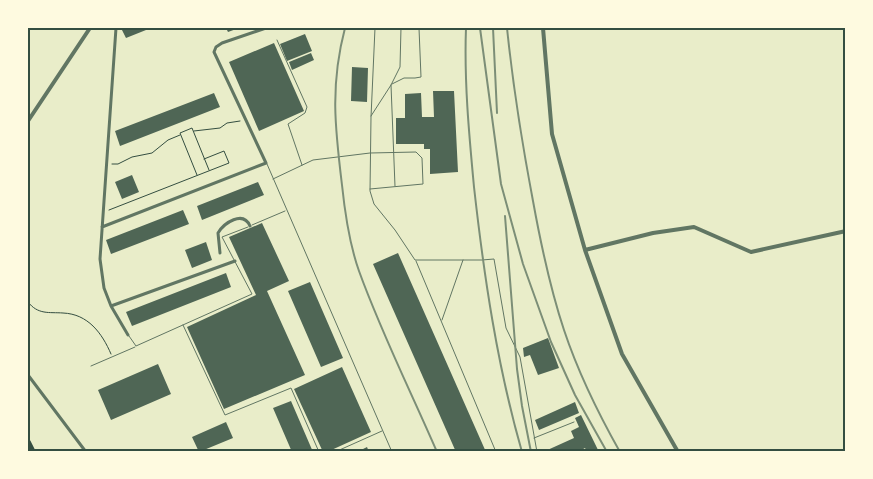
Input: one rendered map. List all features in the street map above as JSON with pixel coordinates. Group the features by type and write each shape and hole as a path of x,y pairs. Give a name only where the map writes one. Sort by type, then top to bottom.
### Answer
{"highway":[{"path":"28,442 33,452"}],"street":[{"path":"28,121 90,28"},
{"path":"116,28 100,260 104,288 111,306 128,335"},
{"path":"102,227 266,163 214,52 216,47 222,43 266,28"},
{"path":"543,28 552,134 585,250 622,354 678,452"},
{"path":"220,253 218,233 225,224 237,219 244,219 250,226"},
{"path":"585,250 653,233 694,227 750,252 846,231"},
{"path":"111,306 235,261"},
{"path":"28,375 86,452"}],"lane":[{"path":"374,28 370,117 370,189 374,204 395,230 415,260 496,452"},
{"path":"370,117 400,67 401,28"},
{"path":"391,84 404,78 421,77 419,28"},
{"path":"277,40 307,107 305,113 288,124 302,165"},
{"path":"391,84 395,187"},
{"path":"273,180 313,160 394,152 416,152 422,158 423,184 370,189"},
{"path":"266,163 392,452"},
{"path":"91,366 252,294 222,238 286,211"},
{"path":"415,260 494,259 506,328 520,357 536,452"},
{"path":"441,322 463,260"},
{"path":"183,325 225,415 290,388 319,452"},
{"path":"128,335 136,346"},
{"path":"534,438 574,422"},
{"path":"335,452 383,431"}],"path":[{"path":"193,132 220,128 227,122 246,119"},
{"path":"107,164 118,164 132,157 148,154 160,148 168,140 192,128 209,171"},
{"path":"181,135 197,176"},
{"path":"103,212 229,163 224,151 204,159"},
{"path":"28,302 37,311 73,314 85,318 102,336 112,357"}],"building":[{"path":"121,28 151,28 126,38"},
{"path":"226,28 239,28 228,32"},
{"path":"305,34 312,51 287,61 280,44"},
{"path":"274,43 304,111 259,131 229,62"},
{"path":"311,53 314,60 292,70 289,62"},
{"path":"352,67 368,68 367,102 351,101"},
{"path":"433,91 454,91 458,172 430,174 430,149 424,149 424,144 396,144 396,118 405,118 405,94 421,93 422,117 434,117"},
{"path":"214,93 220,107 120,146 115,131"},
{"path":"132,175 139,192 122,199 115,182"},
{"path":"258,182 264,195 202,220 197,206"},
{"path":"183,210 189,224 111,254 106,240"},
{"path":"262,223 289,281 267,291 305,375 224,409 187,327 256,295 229,237"},
{"path":"206,242 212,260 192,268 185,250"},
{"path":"398,253 486,452 456,452 373,264"},
{"path":"226,273 231,287 132,326 126,312"},
{"path":"310,282 343,358 321,367 288,291"},
{"path":"548,338 559,368 538,375 530,355 524,357 523,348"},
{"path":"158,364 171,394 111,420 98,390"},
{"path":"342,367 371,432 327,452 323,452 294,389"},
{"path":"291,401 313,452 292,452 273,408"},
{"path":"575,402 579,413 539,430 535,420"},
{"path":"581,415 599,452 583,452 586,450 585,448 578,452 543,452 574,438 571,431 579,427 575,418"},
{"path":"226,422 233,438 199,452 192,437"},
{"path":"367,447 369,452 357,452"}],"railway":[{"path":"345,28 337,69 335,106 340,164 350,239 359,271 377,317 437,452"},
{"path":"466,28 466,87 474,187 482,254 498,353 522,452"},
{"path":"480,28 501,184 523,264 551,342 575,395 607,452"},
{"path":"493,28 497,113"},
{"path":"507,28 525,158 539,234 554,298 582,377 620,452"},
{"path":"505,216 517,369 531,452"}]}
